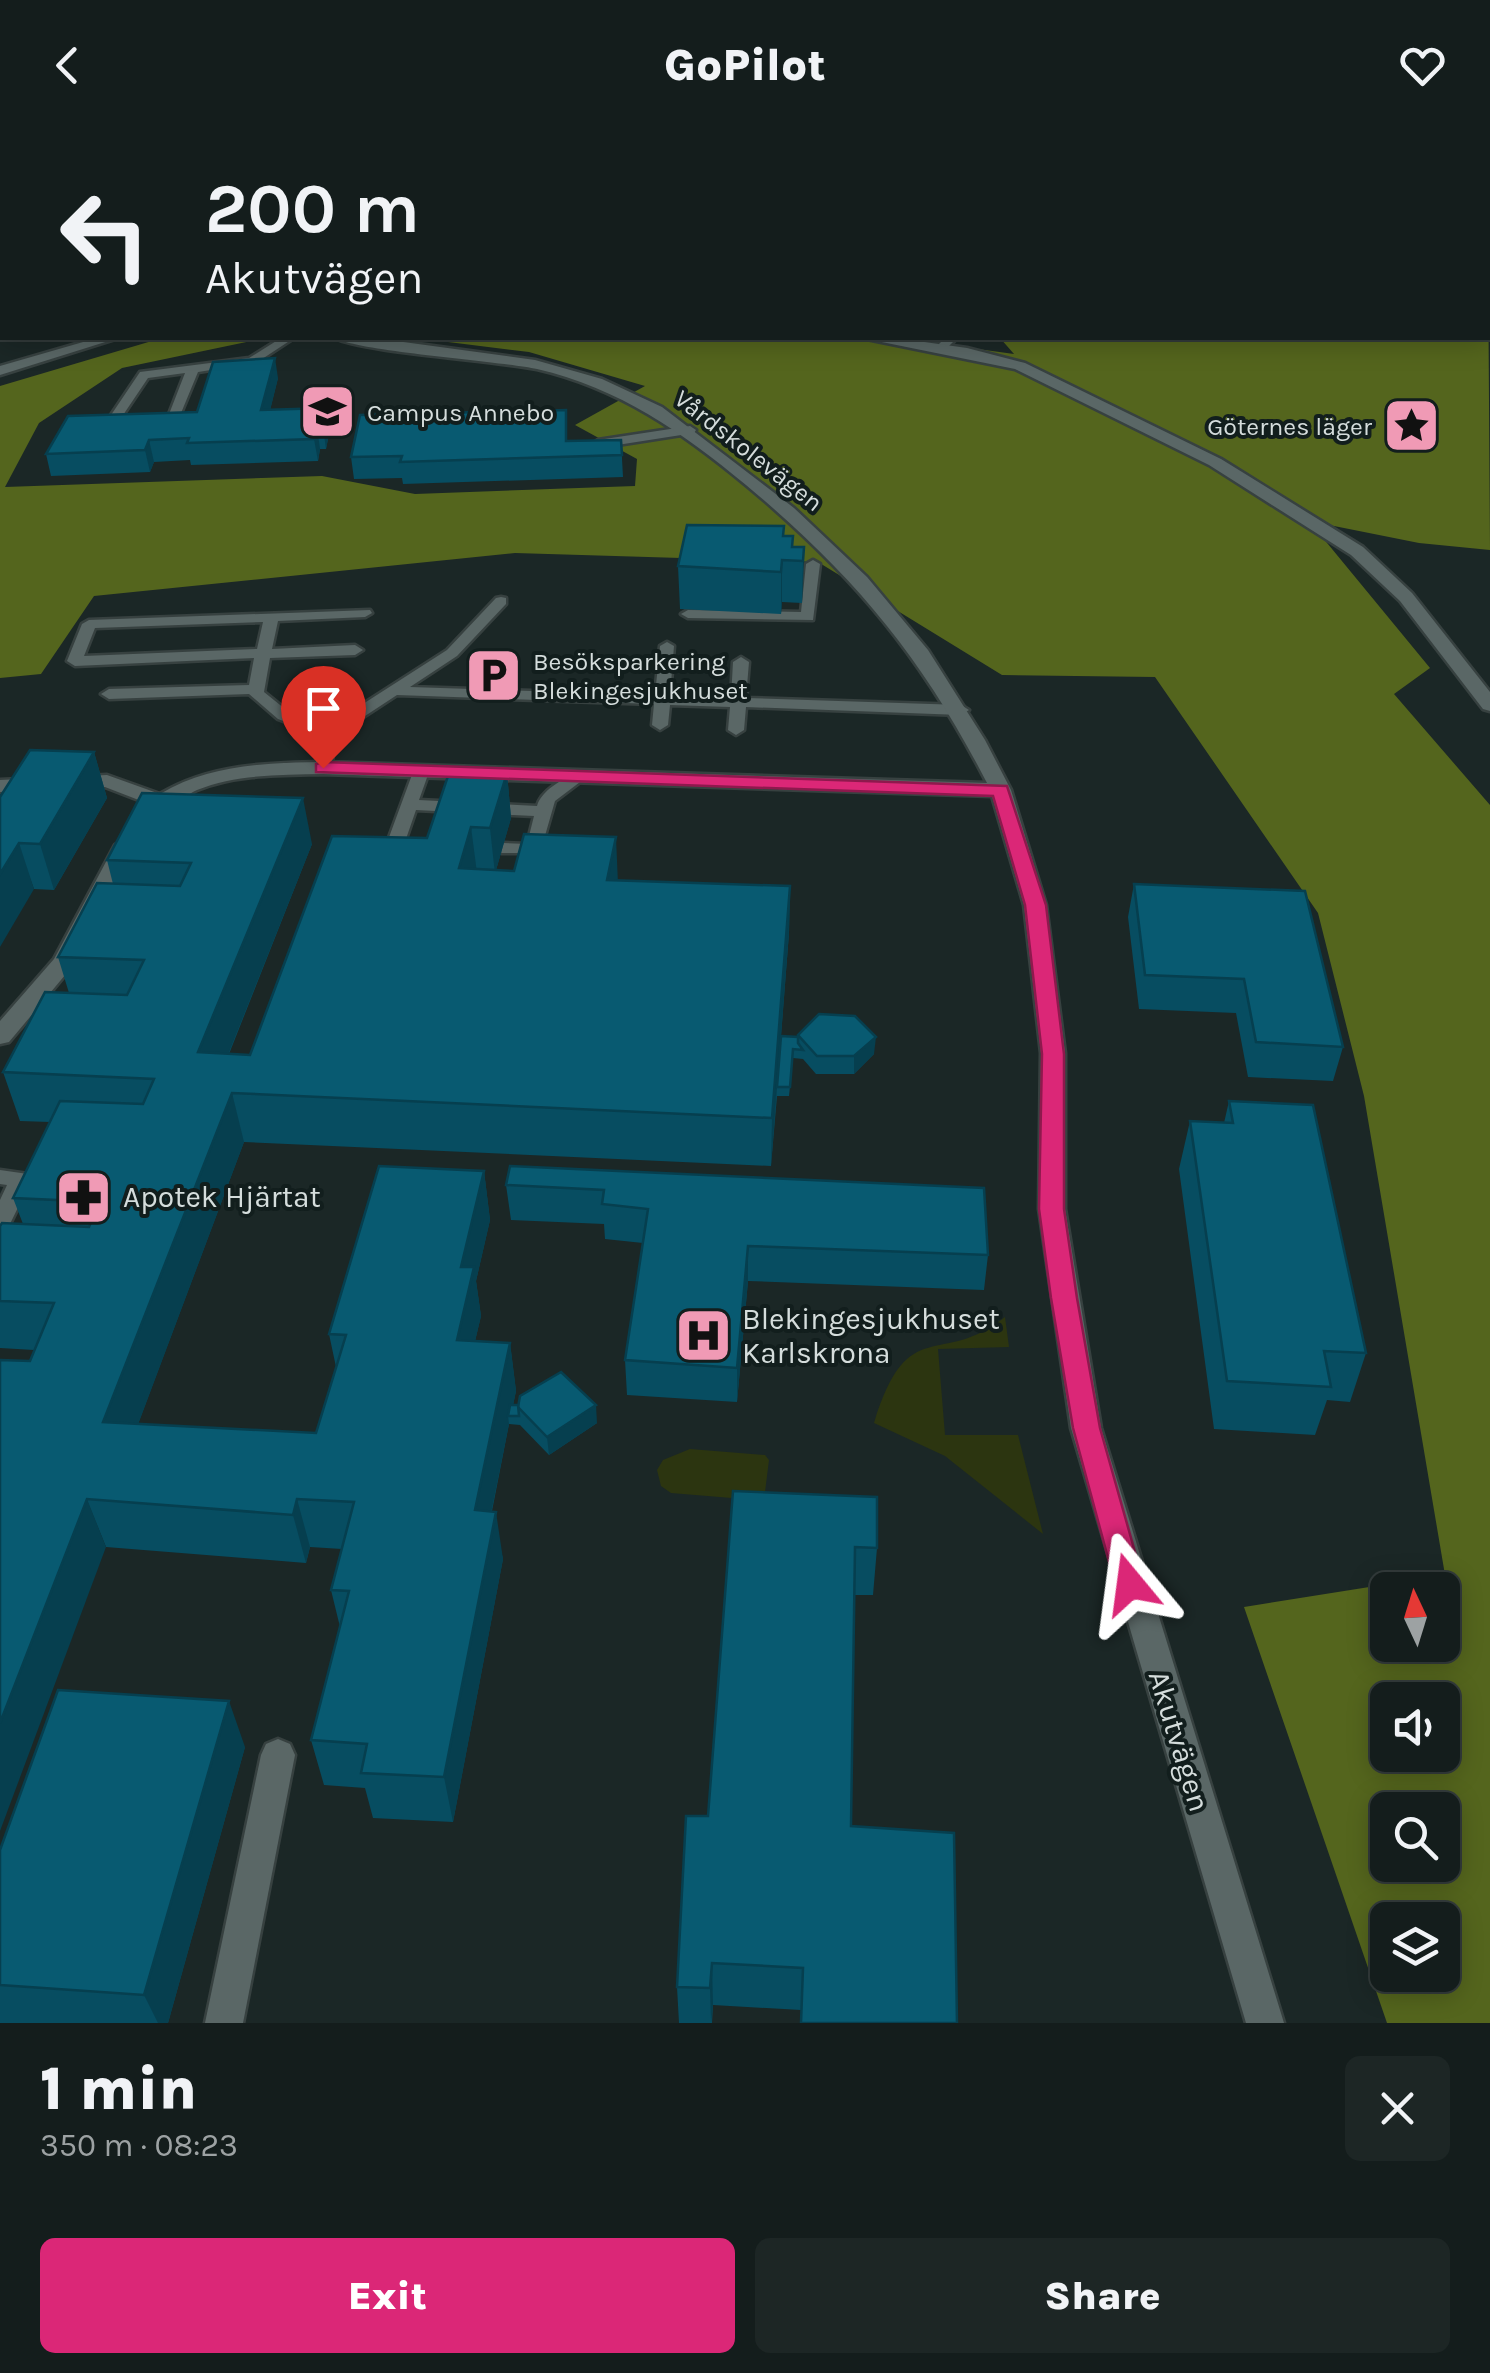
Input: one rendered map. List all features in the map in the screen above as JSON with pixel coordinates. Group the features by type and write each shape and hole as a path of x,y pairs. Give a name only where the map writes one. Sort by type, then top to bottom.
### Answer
{"street":[{"path":"0,371 104,340"},
{"name":"Vårdskolevägen","path":"359,340 464,352 556,369 636,396 690,430 847,564 912,636 961,710 1001,790"},
{"path":"908,340 946,342 1020,366 1214,462 1357,551 1406,597 1490,705"},
{"path":"0,1036 64,962 121,852 161,801 189,786 228,776 323,768 1001,790"},
{"path":"0,786 107,780 161,801"},
{"name":"Akutvägen","path":"1001,790 1036,905 1053,1054 1052,1209 1086,1428 1265,2023"},
{"path":"224,2023 278,1755"}],"lane":[{"path":"85,422 114,422 144,374 252,361 285,340"},
{"path":"170,427 193,368"},
{"path":"578,448 690,430"},
{"path":"794,564 847,564"},
{"path":"688,614 808,617 814,564"},
{"path":"328,733 399,691 452,653 501,601"},
{"path":"354,650 75,661 89,624 365,613"},
{"path":"272,617 256,693 284,716 328,733"},
{"path":"660,725 667,646"},
{"path":"736,730 741,662"},
{"path":"108,694 256,688"},
{"path":"399,691 961,710"},
{"path":"323,768 328,733"},
{"path":"388,864 404,844 409,805 420,772"},
{"path":"502,848 534,849 548,798 576,779"},
{"path":"409,805 544,811"},
{"path":"0,1176 21,1179 0,1222"}],"green space":[{"path":"155,340 255,340 122,368 39,423 5,487 322,476 415,494 635,486 637,459 575,425 645,386 529,352 432,340 912,340 1014,354 1002,340 1489,340 1490,550 1419,543 1309,521 1430,668 1394,694 1490,805 1490,2023 1387,2023 1376,1992 1460,1992 1460,1902 1370,1902 1370,1974 1244,1607 1370,1587 1370,1662 1460,1662 1460,1572 1444,1572 1364,1096 1318,913 1155,677 1002,675 818,562 515,553 94,596 41,674 0,678 0,386"},
{"path":"1005,1317 1009,1347 938,1349 945,1435 1018,1435 1043,1534 945,1456 874,1423 887,1389 913,1354 982,1332"},
{"path":"690,1449 765,1455 769,1460 765,1492 744,1499 671,1493 661,1486 657,1470 663,1460"}],"building":[{"path":"275,358 261,410 327,408 323,427 317,427 314,439 187,443 189,438 149,440 145,450 46,454 68,416 197,412 213,362"},
{"path":"566,410 566,441 621,440 622,455 400,462 402,456 351,457 360,415"},
{"path":"687,525 784,526 783,536 793,536 792,547 804,547 803,561 782,560 781,572 678,566"},
{"path":"30,750 94,752 40,844 19,843 0,874 0,797"},
{"path":"450,770 507,773 490,828 471,827 459,868 514,871 524,834 616,837 607,880 790,886 772,1118 232,1093 103,1422 316,1433 346,1335 329,1334 379,1166 484,1171 461,1267 474,1267 457,1340 510,1343 475,1510 496,1512 444,1777 361,1773 367,1744 311,1740 349,1591 331,1590 354,1502 297,1499 293,1515 87,1499 0,1723 0,1360 30,1361 54,1303 0,1301 0,1226 2,1223 89,1227 100,1202 13,1198 60,1101 143,1104 154,1079 3,1072 45,992 127,995 144,960 58,957 97,883 180,886 191,863 107,860 142,793 303,798 198,1052 250,1055 332,836 427,838"},
{"path":"1134,884 1305,891 1343,1047 1256,1042 1244,979 1145,975"},
{"path":"819,1014 855,1016 876,1037 854,1056 817,1056 798,1035"},
{"path":"781,1036 798,1037 803,1050 793,1049 790,1087 777,1087"},
{"path":"1229,1101 1313,1105 1366,1353 1324,1351 1331,1387 1227,1381 1190,1121 1233,1123"},
{"path":"510,1166 984,1188 988,1255 748,1246 737,1368 625,1360 648,1209 602,1204 604,1190 506,1185"},
{"path":"561,1372 596,1405 547,1437 518,1407 520,1396"},
{"path":"510,1405 518,1405 519,1416 508,1416"},
{"path":"733,1491 877,1497 877,1548 855,1547 851,1826 954,1833 957,2023 801,2023 803,1968 712,1963 710,1988 677,1987 686,1816 708,1816"},
{"path":"58,1690 229,1701 144,1995 0,1985 0,1850"}],"place":[{"name":"Campus Annebo","path":"328,412"},
{"name":"Göternes läger","path":"1411,426"},
{"name":"Besöksparkering Blekingesjukhuset","path":"494,675"},
{"name":"Apotek Hjärtat","path":"84,1197"},
{"name":"Blekingesjukhuset Karlskrona","path":"703,1336"}],"route":[{"path":"323,768 1001,790 1036,905 1053,1054 1052,1209 1064,1298 1086,1428 1130,1584"}]}
